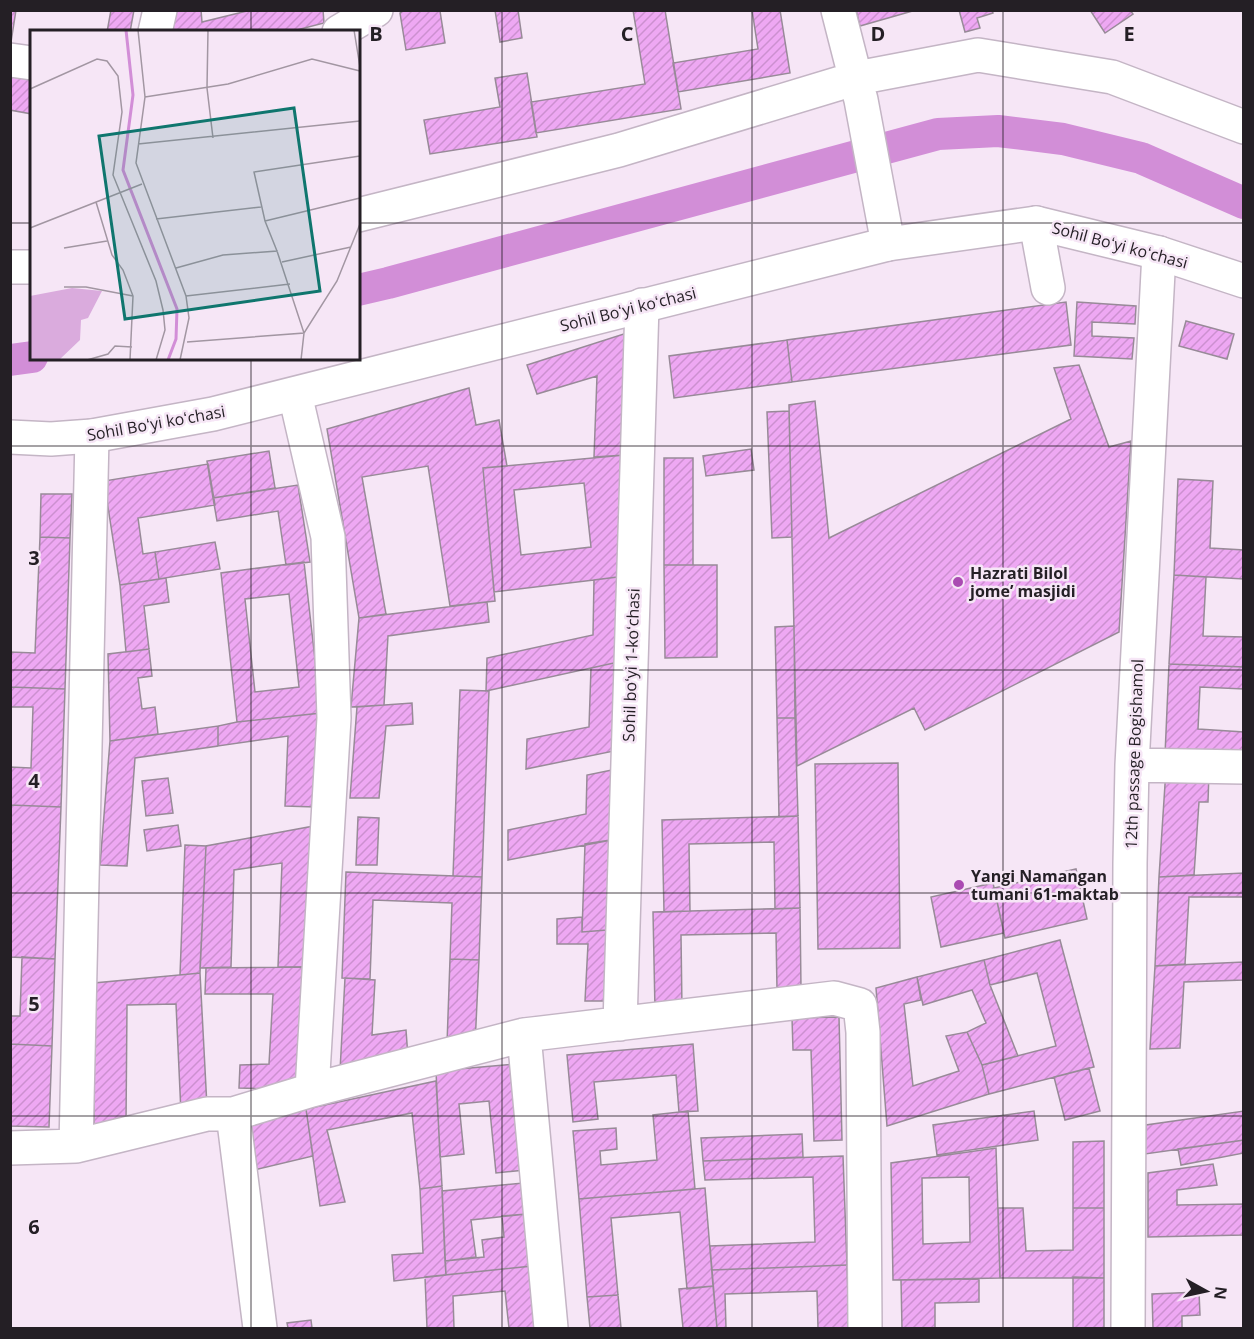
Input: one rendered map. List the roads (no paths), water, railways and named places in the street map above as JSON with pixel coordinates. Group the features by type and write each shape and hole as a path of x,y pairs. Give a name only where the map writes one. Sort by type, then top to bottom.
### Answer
{"street":[{"path":"155,30 160,10"},
{"path":"342,30 376,10"},
{"path":"838,10 859,89 885,229"},
{"path":"360,215 859,89 978,55 1112,77 1244,127"},
{"path":"10,60 30,63"},
{"path":"1036,223 1048,288"},
{"name":"Sohil Boʻyi koʻchasi","path":"10,437 51,439 92,436 213,414 642,305 885,229 1036,223 1159,253 1244,281"},
{"name":"12th passage Bogishamol","path":"1128,1329 1132,765 1159,253"},
{"path":"10,267 30,267"},
{"name":"Sohil boʻyi 1-koʻchasi","path":"620,1024 642,305"},
{"path":"295,394 328,537 334,718 312,1090"},
{"path":"76,1146 92,436"},
{"path":"1132,765 1244,767"},
{"path":"10,1148 76,1146 207,1114 233,1114 312,1090 524,1035 834,998 861,1005 865,1329"},
{"path":"524,1035 551,1329"},
{"path":"233,1114 260,1329"}],"waterway":[{"path":"360,290 938,134 998,131 1063,139 1141,158 1244,203"},
{"path":"10,360 30,357"}],"place":[{"name":"Hazrati Bilol jome’ masjidi","path":"958,582"},
{"name":"Yangi Namangan tumani 61-maktab","path":"959,885"}]}
